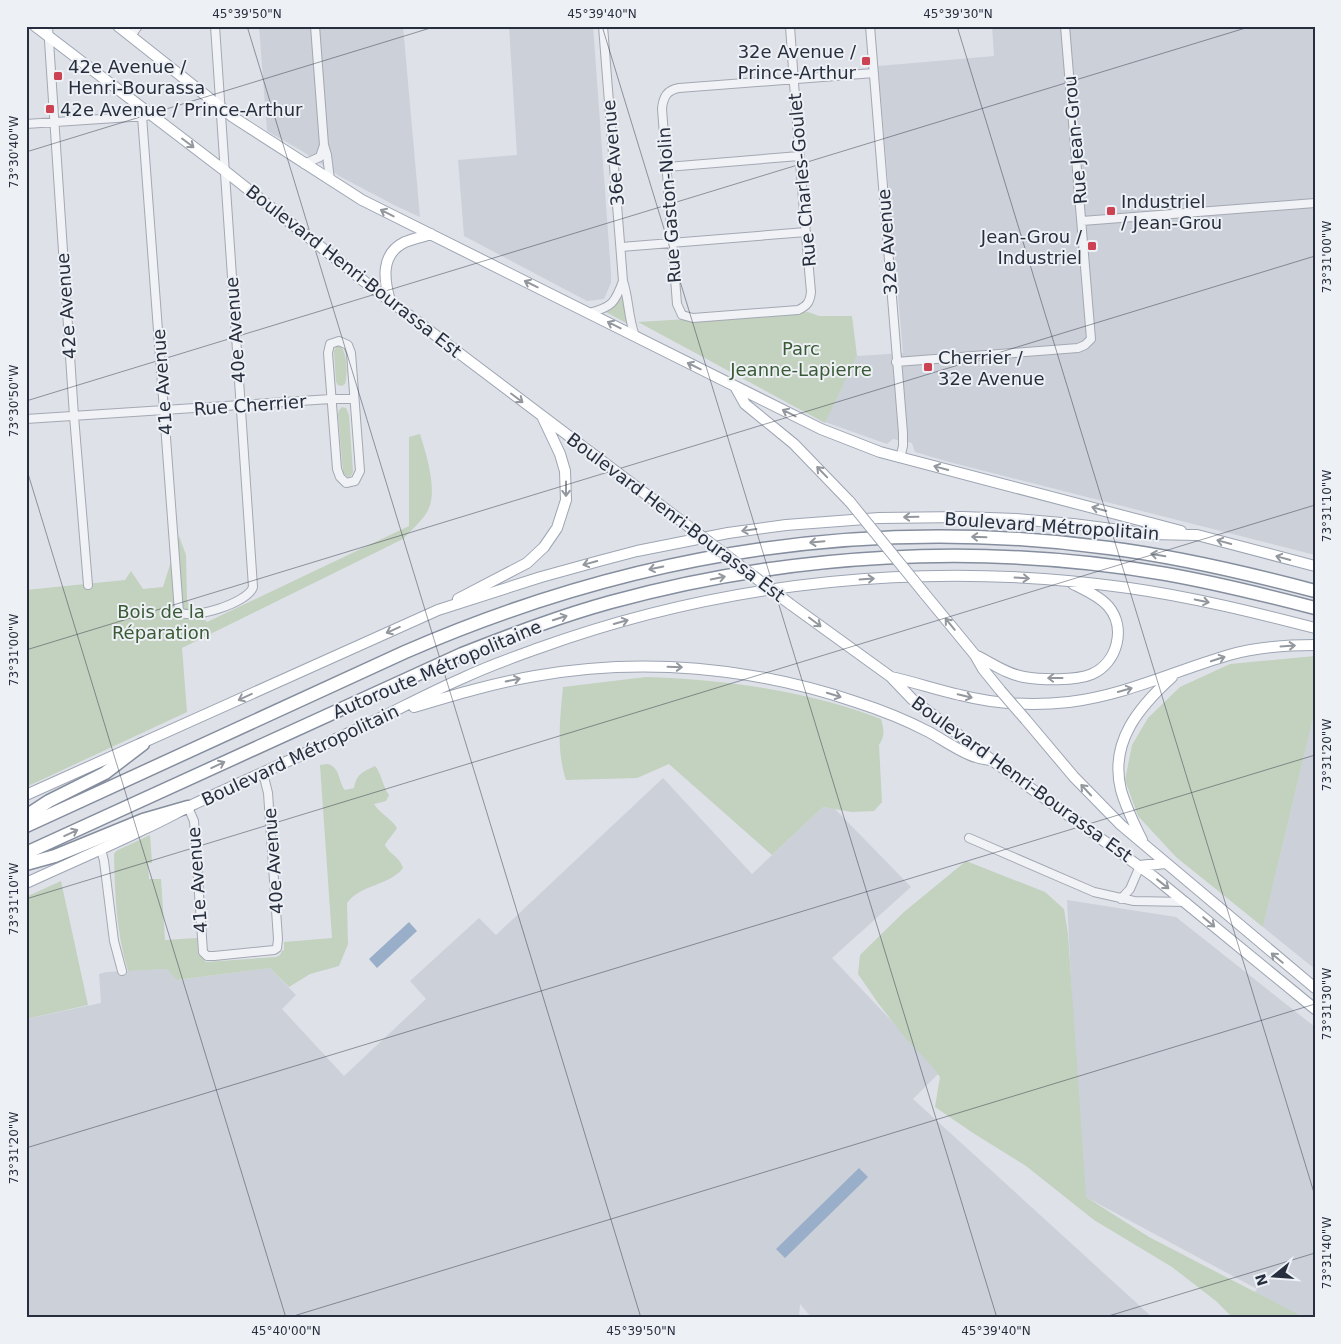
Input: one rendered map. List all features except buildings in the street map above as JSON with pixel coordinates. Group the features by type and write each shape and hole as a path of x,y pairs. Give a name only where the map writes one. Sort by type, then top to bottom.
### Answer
{"highway":[{"name":"Autoroute Métropolitaine","path":"26,826 405,652 470,625 591,584 704,558 793,545 870,538 1009,538 1079,544 1147,553 1218,567 1315,591"},
{"name":"Autoroute Métropolitaine","path":"26,853 480,647 535,626 611,602 726,576 796,565 871,558 1003,557 1078,562 1165,574 1232,587 1315,608"},
{"path":"26,816 50,801 105,773 143,744"},
{"path":"26,864 55,856 143,820 188,807"}],"main road":[{"name":"Boulevard Henri-Bourassa Est","path":"35,26 147,116 225,171 390,301 790,604 890,677 912,699 993,761 1140,866 1315,1008"},
{"name":"Boulevard Henri-Bourassa Est","path":"118,26 256,134 362,200 735,387 746,404 794,444 850,502 975,656 1000,690 1096,800 1121,825 1165,863 1315,988"},
{"path":"390,301 384,277 388,259 401,244 431,234"},
{"path":"735,387 837,436 868,448 1196,535"},
{"path":"438,610 527,563 544,548 557,528 566,500 565,472 560,454 543,417"},
{"name":"Boulevard Métropolitain","path":"26,796 438,610 558,572 630,553 728,533 793,525 879,518 980,517 1074,524 1151,534 1196,535 1315,566"},
{"name":"Boulevard Métropolitain","path":"26,883 389,715 460,679 546,645 639,617 730,596 808,584 888,577 986,576 1068,581 1179,596 1315,628"},
{"path":"975,656 1004,671 1029,678 1079,677 1091,674 1101,668 1113,655 1117,643 1118,629 1114,616 1108,606 1098,598 1068,581"},
{"path":"890,677 918,682 973,698 1035,704 1069,702 1108,695 1246,651 1281,646 1315,645"},
{"path":"389,715 474,690 536,676 611,667 691,668 750,675 830,694 893,716 927,731 975,757 993,761"},
{"path":"1144,843 1127,808 1122,792 1119,768 1121,750 1129,728 1138,712 1149,699 1177,674"},
{"path":"1140,866 1165,863"}],"street":[{"name":"42e Avenue","path":"48,26 74,416 88,585"},
{"path":"131,36 138,26"},
{"name":"40e Avenue","path":"214,611 249,594 253,586 215,26"},
{"path":"316,26 324,145 328,155 330,180"},
{"name":"36e Avenue","path":"603,26 623,281 628,296 630,323 635,336"},
{"name":"Rue Charles-Goulet","path":"682,315 693,318 798,310 808,303 811,292 790,26"},
{"name":"32e Avenue","path":"870,26 903,438 900,458"},
{"name":"Rue Jean-Grou","path":"896,362 1078,348 1089,342 1092,335 1065,26"},
{"path":"794,80 874,73"},
{"name":"Rue Gaston-Nolin","path":"682,315 677,304 672,242 662,109 662,101 665,94 672,89 679,88 794,80"},
{"path":"26,124 147,116"},
{"name":"41e Avenue","path":"147,116 164,410 179,612 183,614 214,611"},
{"path":"304,164 320,157 324,145"},
{"path":"667,167 800,156"},
{"path":"1082,221 1315,204"},
{"path":"621,247 806,232"},
{"name":"36e Avenue","path":"589,313 604,309 612,304 618,295 623,281"},
{"path":"339,341 348,345 351,352 360,472 355,481 346,483 340,478 337,469 331,399 328,353 330,344 339,341"},
{"name":"Rue Cherrier","path":"26,419 354,399"},
{"name":"40e Avenue","path":"204,953 207,956 214,956 268,952 276,949 278,946 268,793 263,773"},
{"name":"41e Avenue","path":"188,807 194,823 204,953"},
{"path":"969,838 1089,890 1121,899 1186,902"},
{"path":"101,849 114,941 122,971"},
{"path":"1121,899 1130,889 1140,866"}],"shaded area":[{"path":"259,26 403,26 420,217 339,176 302,151 267,131"},
{"path":"509,26 593,26 611,273 611,283 604,299 587,301 464,236 458,160 517,155"},
{"path":"992,26 1315,26 1315,555 949,462 915,452 912,443 893,439 887,444 825,422 857,356 903,353 878,66 994,56"},
{"path":"1315,710 1315,969 1263,927"},
{"path":"663,778 752,874 823,807 835,809 911,887 832,958 940,1072 913,1099 1153,1318 812,1318 800,1304 799,1318 26,1318 26,1019 101,1003 99,974 106,972 167,969 178,980 270,968 296,995 282,1009 344,1076 426,999 410,981 479,918 496,935"},
{"path":"1067,900 1176,917 1315,1027 1315,1318 1236,1318 1257,1289 1082,1195"}],"green space":[{"path":"622,297 625,298 626,323 606,312 615,306"},
{"name":"Parc Jeanne-Lapierre","path":"808,312 819,316 852,316 857,356 825,423 638,322"},
{"path":"337,345 341,346 345,354 347,370 345,384 342,386 336,382 334,351"},
{"path":"342,407 346,408 349,415 353,472 348,477 343,473 338,414"},
{"name":"Bois de la Réparation","path":"420,434 430,473 432,494 425,516 403,539 182,648 187,712 26,787 26,590 125,580 131,571 143,589 163,587 179,536 186,555 187,601 207,622 409,526 409,437"},
{"path":"1315,656 1315,710 1263,927 1176,857 1138,816 1125,780 1132,745 1148,718 1180,687 1230,664"},
{"path":"646,677 705,680 765,688 825,701 881,719 883,732 879,745 882,802 874,811 852,812 823,807 772,855 669,764 637,778 566,780 560,746 563,687"},
{"path":"328,764 337,772 345,790 354,788 359,776 375,766 389,795 386,801 374,804 397,828 385,845 403,868 390,878 360,892 347,903 348,944 339,966 310,974 289,987 270,968 177,980 167,969 128,971 119,927 114,854 116,851 150,835 152,863 148,863 149,879 161,879 165,940 197,938 198,954 206,962 276,957 284,950 284,942 332,938 320,765"},
{"path":"966,861 1045,892 1064,909 1068,934 1086,1197 1149,1237 1305,1318 1233,1318 1216,1301 1172,1267 1094,1220 1026,1166 935,1107 940,1077 906,1039 858,974 860,955 904,912"},
{"path":"61,881 88,1005 26,1019 26,897"}],"water":[{"path":"409,922 417,931 377,968 369,959"},
{"path":"859,1168 868,1177 785,1258 776,1249"}],"place":[{"name":"32e Avenue / Prince-Arthur","path":"866,61"},
{"name":"42e Avenue / Henri-Bourassa","path":"58,76"},
{"name":"42e Avenue / Prince-Arthur","path":"50,109"},
{"name":"Industriel / Jean-Grou","path":"1111,211"},
{"name":"Jean-Grou / Industriel","path":"1092,246"},
{"name":"Cherrier / 32e Avenue","path":"928,367"}]}
